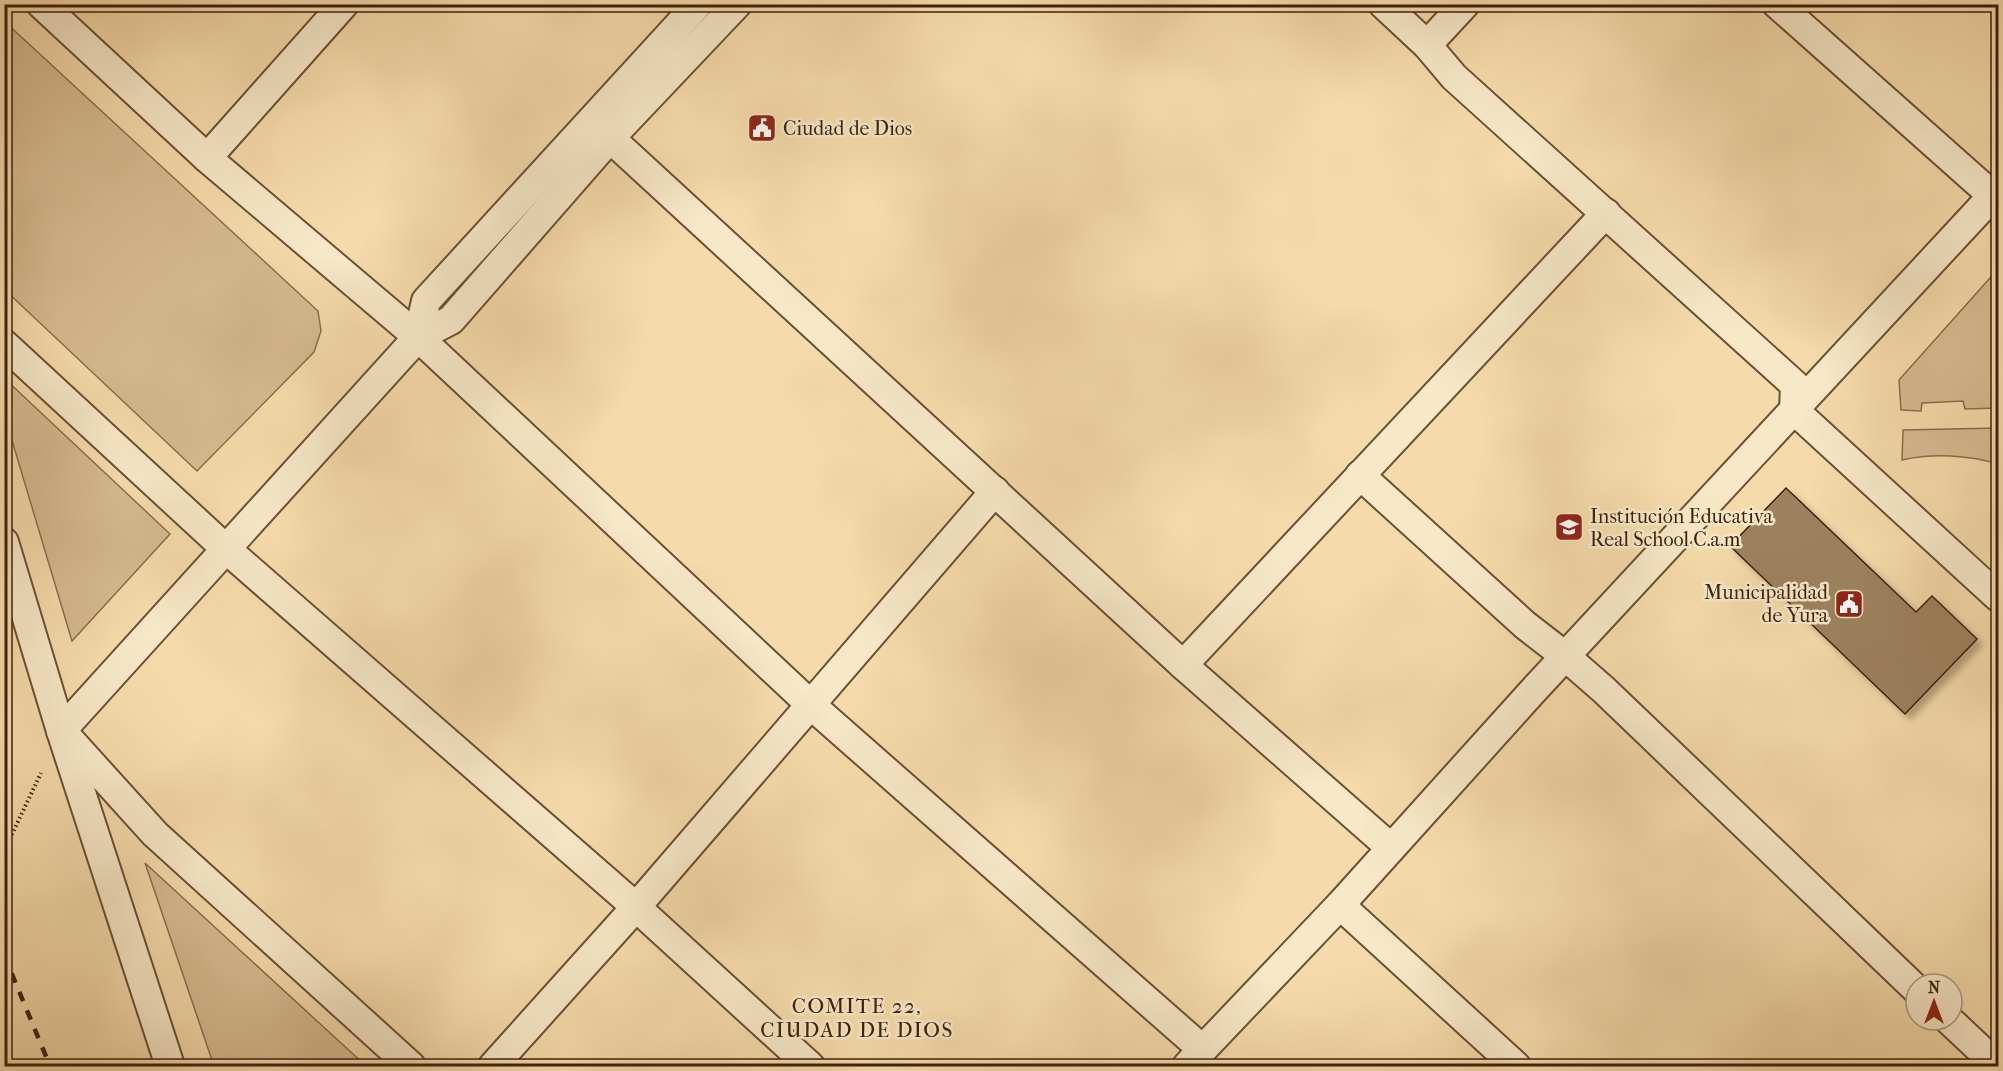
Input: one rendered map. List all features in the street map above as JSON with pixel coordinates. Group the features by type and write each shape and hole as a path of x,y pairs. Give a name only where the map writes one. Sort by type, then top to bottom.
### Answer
{"street":[{"path":"41,4 207,158 418,337 811,705 1195,1058 1340,905 1565,657 1996,193 1777,4"},
{"path":"207,158 344,4"},
{"path":"418,337 426,301 698,4"},
{"path":"61,731 418,337 451,320 610,138 737,4"},
{"path":"1427,45 1465,4"},
{"path":"1402,10 1454,77 1795,385 1794,410 1998,597"},
{"path":"610,138 1183,665 1391,848"},
{"path":"1183,665 1606,213"},
{"path":"4,344 226,549 636,907 810,1066"},
{"path":"1360,475 1525,626 1604,690 1904,978"},
{"path":"492,1066 636,907 995,491"},
{"path":"4,542 61,731 170,1066"},
{"path":"61,731 155,834 411,1066"},
{"path":"1340,905 1516,1066"},
{"path":"1962,1032 1995,1063"}],"path":[{"path":"4,851 61,731"}],"shaded area":[{"path":"4,21 318,311 321,331 314,352 197,471 5,290"},
{"path":"1998,269 1998,408 1965,409 1963,401 1922,403 1921,411 1901,410 1899,380"},
{"path":"4,378 170,534 72,641 5,417"},
{"path":"1997,428 1998,464 1950,456 1926,456 1902,460 1903,430"},
{"path":"145,863 366,1066 214,1066"}],"building":[{"name":"Municipalidad de Yura","path":"1786,488 1916,612 1932,596 1977,639 1905,714 1730,546"}],"railway":[{"path":"4,955 50,1066"}],"place":[{"name":"Ciudad de Dios","path":"762,128"},
{"name":"Institución Educativa Real School C.a.m","path":"1569,527"},
{"name":"Municipalidad de Yura","path":"1849,604"}],"district":[{"name":"COMITE 22, CIUDAD DE DIOS","path":"857,1018"}]}
